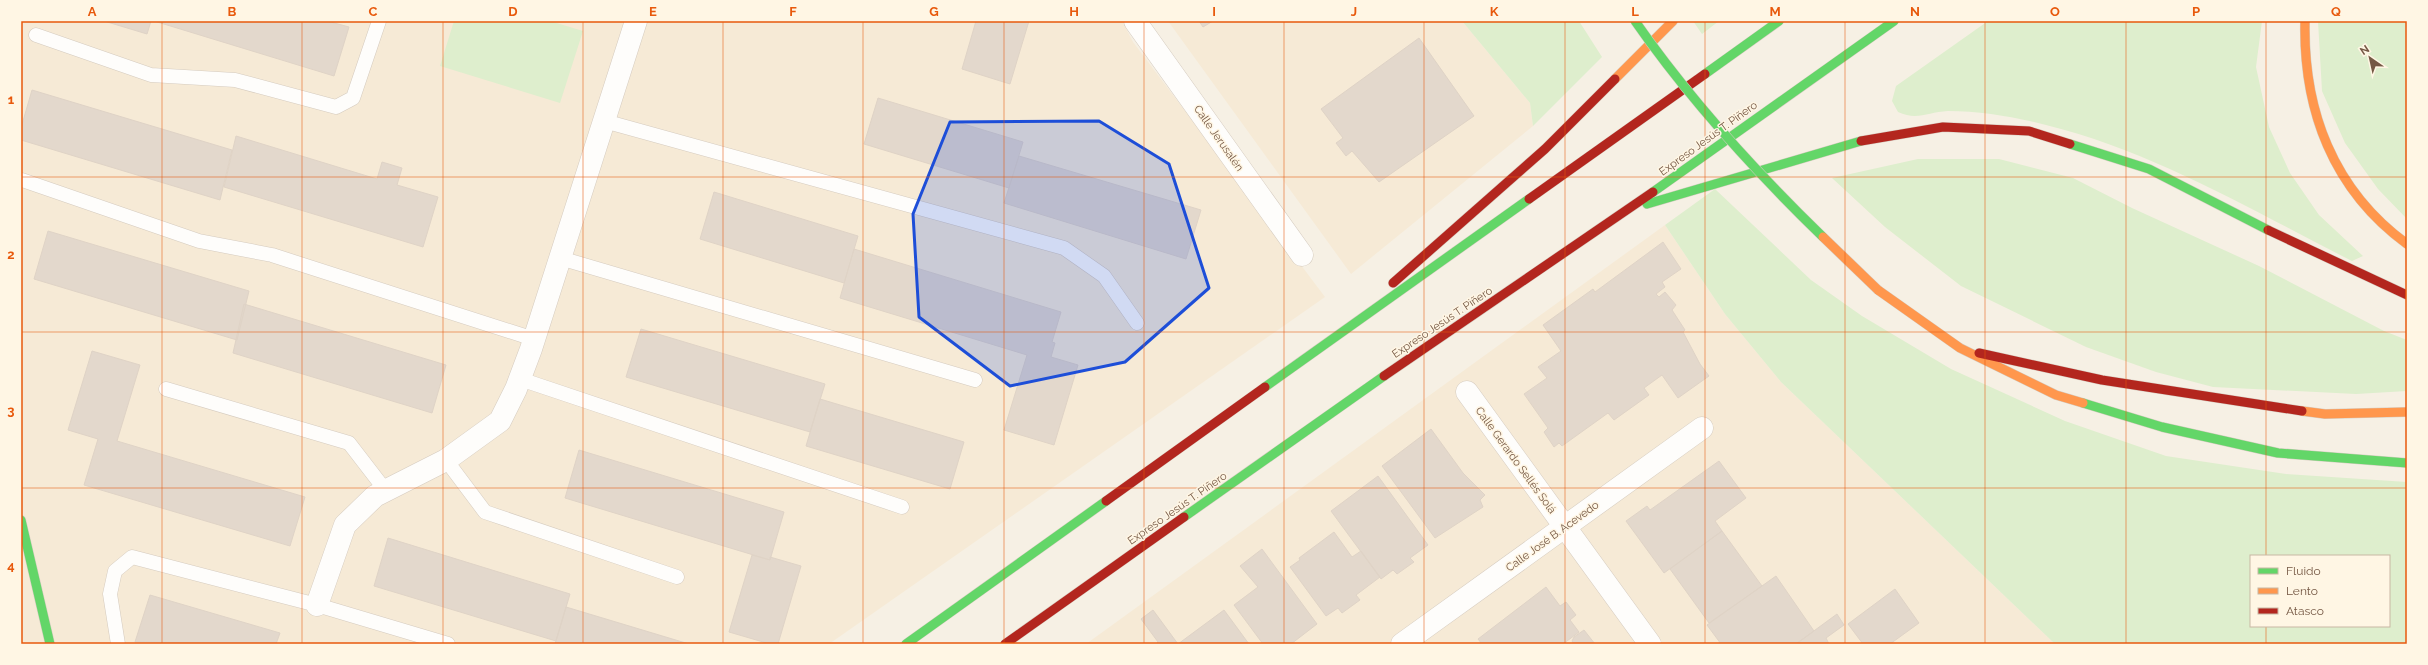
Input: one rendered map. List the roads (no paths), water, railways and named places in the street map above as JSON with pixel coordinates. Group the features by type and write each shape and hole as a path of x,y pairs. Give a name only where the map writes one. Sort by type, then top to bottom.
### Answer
{"main road":[{"path":"1635,21 1670,73 1764,180 1878,290 1960,348 2056,395 2162,427 2278,453 2407,462"},
{"path":"1299,366 1545,149 1673,21"},
{"path":"906,644 1299,366 1779,21"},
{"name":"Expreso Jesús T. Piñero","path":"1005,644 1382,376 1630,209 1894,21"},
{"path":"2305,21 2303,51 2311,106 2335,163 2375,218 2407,244"},
{"path":"1630,209 1862,141 1943,127 2029,131 2149,169 2255,224 2407,295"},
{"path":"1960,348 2102,380 2325,414 2407,412"},
{"path":"21,520 50,644"}],"street":[{"path":"317,605 345,526 375,496 446,460 500,421 520,379 534,339 636,21"},
{"name":"Calle Jerusalén","path":"1135,21 1302,255"},
{"name":"Calle Gerardo Sellés Solá","path":"1467,392 1650,644"},
{"name":"Calle José B. Acevedo","path":"1402,644 1702,428"}],"lane":[{"path":"36,35 151,75 235,80 336,107 353,98 379,21"},
{"path":"604,121 1064,248 1104,276 1137,323"},
{"path":"22,180 199,241 272,255 534,339"},
{"path":"560,258 975,380"},
{"path":"520,379 902,507"},
{"path":"166,389 349,443 386,491"},
{"path":"446,460 485,512 677,577"},
{"path":"118,644 110,594 115,571 132,557 317,605 448,644"}]}
